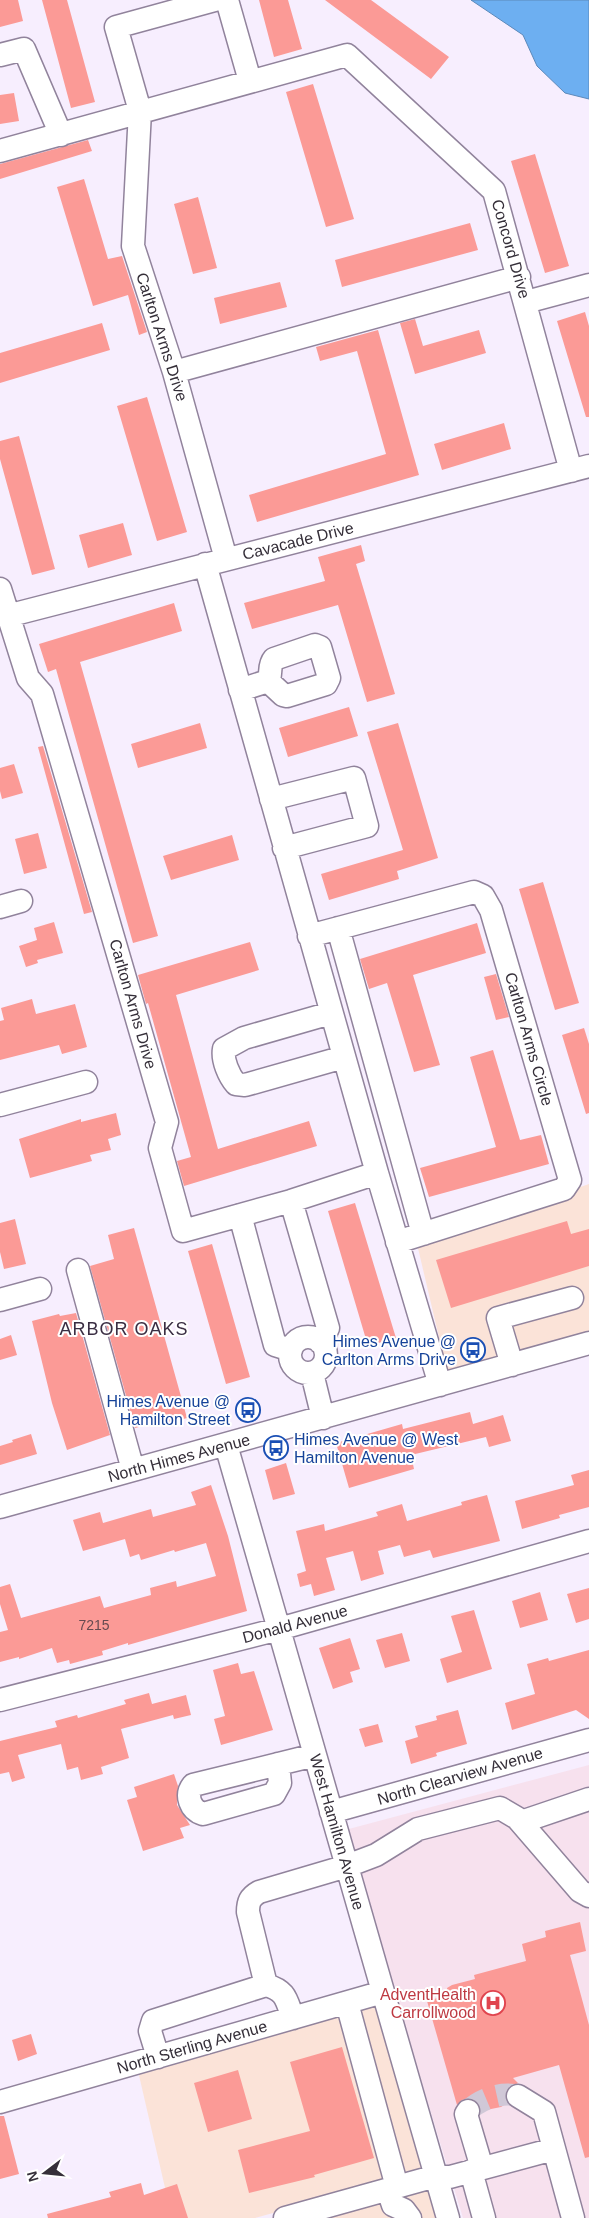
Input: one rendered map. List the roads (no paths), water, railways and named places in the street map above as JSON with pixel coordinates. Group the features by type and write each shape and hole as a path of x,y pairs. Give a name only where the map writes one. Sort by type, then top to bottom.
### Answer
{"street":[{"name":"Carlton Arms Drive","path":"215,0 116,26 140,111 133,246 174,372 226,559"},
{"path":"0,151 250,81 227,0"},
{"path":"0,55 24,49 61,135"},
{"name":"Concord Drive","path":"250,81 347,55 494,191 526,302 580,469"},
{"path":"174,372 519,277"},
{"path":"526,302 589,285"},
{"name":"Cavacade Drive","path":"7,616 580,469"},
{"path":"205,564 331,1013 440,1385"},
{"name":"Carlton Arms Drive","path":"0,589 28,678 42,694 167,1122 160,1148 184,1231 291,1201 377,1173"},
{"path":"240,690 268,682"},
{"path":"271,799 354,778 367,826 284,848"},
{"name":"Carlton Arms Circle","path":"309,936 474,892 483,896 491,910 570,1180 564,1189 397,1242"},
{"path":"0,908 21,901"},
{"path":"338,928 422,1234"},
{"path":"331,1013 244,1038 224,1048 223,1054 231,1078 236,1084 245,1085 344,1057"},
{"path":"0,1105 86,1082"},
{"path":"291,1201 328,1328 320,1342"},
{"path":"240,1215 276,1345 291,1350"},
{"path":"78,1270 133,1470"},
{"path":"0,1300 40,1289"},
{"path":"512,1365 498,1318 572,1298"},
{"path":"303,1338 315,1338 320,1342 326,1351 324,1362 317,1371 305,1373 295,1367 290,1356 294,1344 303,1338"},
{"name":"North Himes Avenue","path":"0,1507 589,1343"},
{"path":"312,1373 323,1418"},
{"name":"West Hamilton Avenue","path":"226,1445 448,2218"},
{"name":"Donald Avenue","path":"0,1700 279,1629 589,1541"},
{"name":"North Clearview Avenue","path":"331,1812 589,1740"},
{"path":"278,1764 315,1755"},
{"path":"521,1822 589,1799"},
{"path":"266,1985 248,1912 248,1903 252,1896 259,1892 347,1866 376,1855 418,1829 500,1808 509,1812 521,1822 580,1891 589,1896"},
{"path":"158,2057 150,2031 153,2021 266,1985 278,1989 284,1996 293,2018"},
{"name":"North Sterling Avenue","path":"0,2102 383,1992"},
{"path":"347,2003 375,2106 393,2188 393,2205 404,2210 410,2218"},
{"path":"518,2096 544,2112 573,2218"},
{"path":"468,2111 466,2114 484,2218"},
{"path":"285,2218 436,2176 450,2177 554,2149"}],"water":[{"path":"471,0 589,0 589,99 565,93 537,66 523,35"}],"tunnel":[{"path":"468,2111 479,2103 498,2095 518,2096"}],"place":[{"name":"Himes Avenue @ Carlton Arms Drive","path":"473,1350"},
{"name":"Himes Avenue @ Hamilton Street","path":"248,1410"},
{"name":"Himes Avenue @ West Hamilton Avenue","path":"276,1448"},
{"name":"AdventHealth Carrollwood","path":"493,2003"}],"district":[{"name":"ARBOR OAKS","path":"124,1329"}]}
